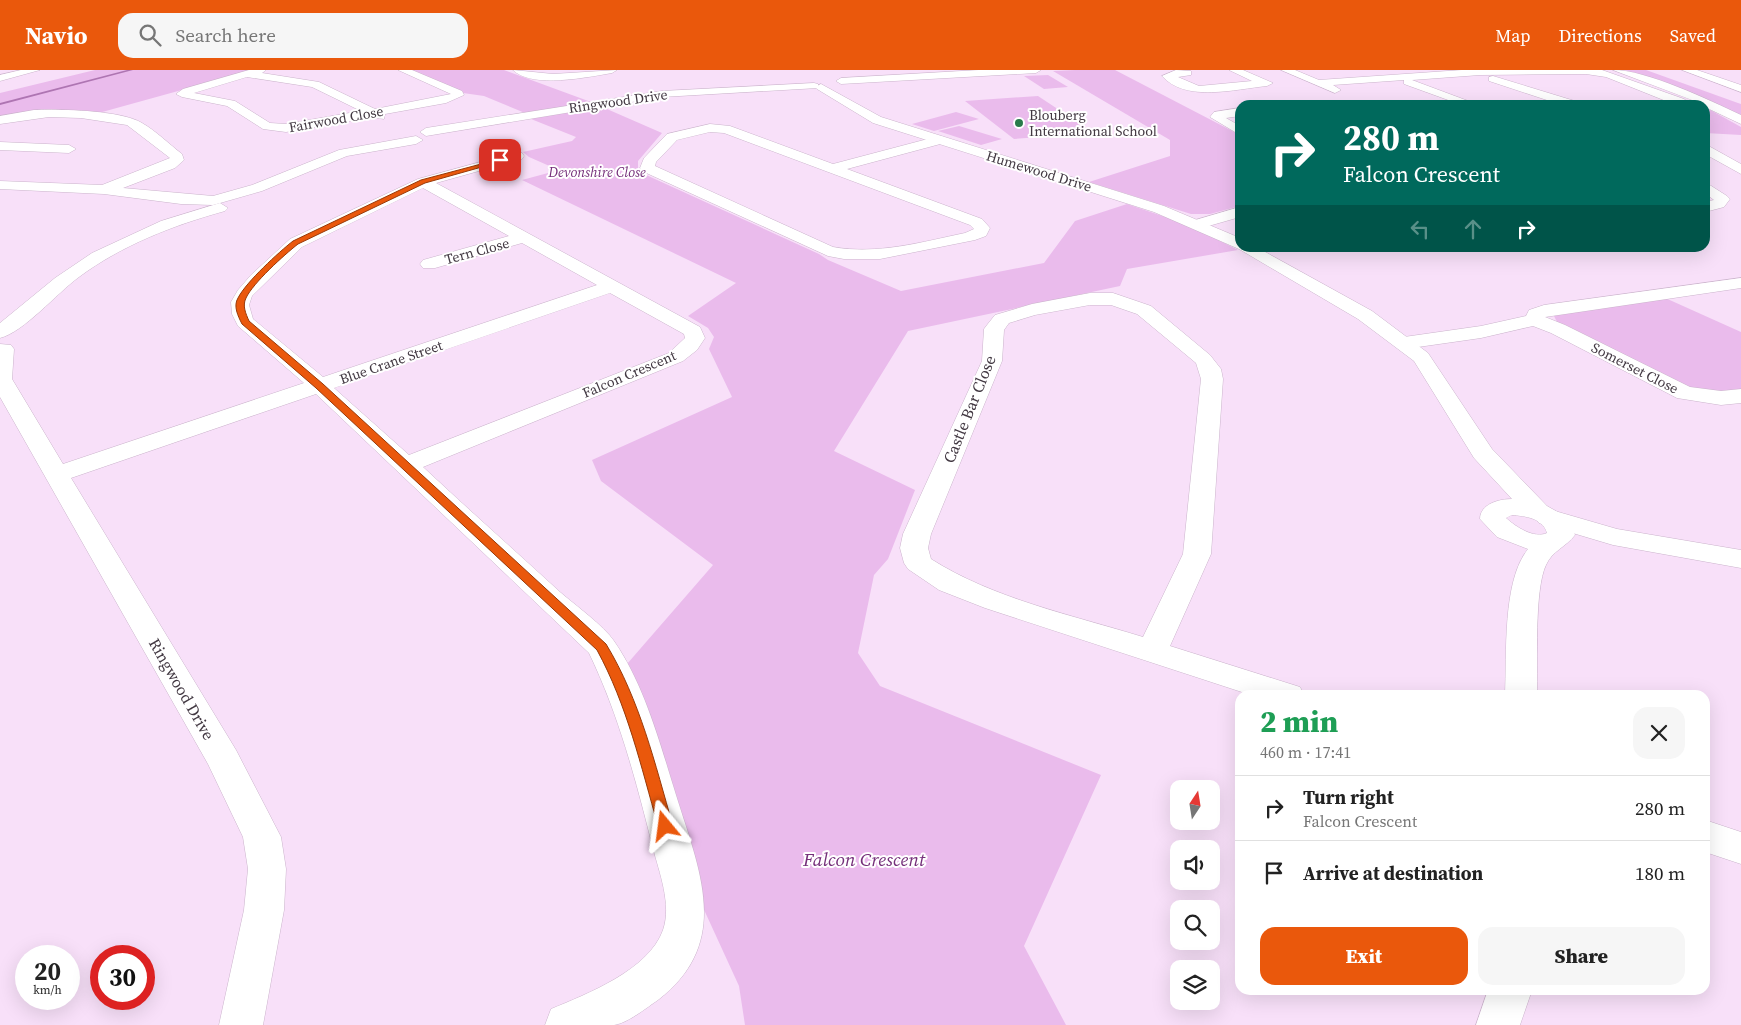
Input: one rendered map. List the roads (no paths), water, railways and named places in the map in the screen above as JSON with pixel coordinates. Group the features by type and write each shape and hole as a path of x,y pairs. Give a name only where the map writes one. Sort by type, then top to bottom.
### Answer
{"street":[{"path":"0,78 35,70"},
{"name":"Fairwood Close","path":"260,70 182,94 231,103 267,126 279,128 295,128 446,100 458,95 458,92 403,70"},
{"path":"518,70 533,76 547,78 612,70"},
{"path":"841,87 873,80 1036,70"},
{"path":"1188,72 1167,76 1189,87 1199,89 1268,83 1234,70"},
{"path":"1286,70 1350,96"},
{"path":"1618,70 1699,100"},
{"path":"1687,70 1741,88"},
{"path":"1318,83 1473,73 1598,72 1677,100"},
{"path":"1473,73 1558,100"},
{"path":"245,74 315,84 388,120"},
{"path":"1397,78 1459,100"},
{"name":"Humewood Drive","path":"816,82 841,87 852,108 866,116 1151,207 1198,224 1235,242"},
{"name":"Ringwood Drive","path":"241,1025 264,910 268,869 262,838 224,760 56,475 2,354 19,320 46,294 83,266 211,204 257,188 328,158 378,146 416,134 462,128 522,115 662,94 816,82"},
{"path":"1710,105 1741,120"},
{"path":"0,120 26,114 51,112 130,122 137,125 177,157 178,160 170,165 104,190"},
{"path":"1235,113 1218,115 1216,117 1235,127"},
{"path":"831,168 976,222 982,228 980,233 969,238 880,253 836,254 662,177 649,170 647,166 672,137 710,128 726,129 831,168 938,140"},
{"path":"0,146 70,150"},
{"path":"1710,147 1741,155"},
{"path":"1710,155 1722,151"},
{"path":"1710,180 1735,178 1722,151"},
{"path":"517,156 423,182 296,243 278,256 241,298 240,310 245,322 320,386 404,466 602,647 619,679 634,717 684,893 685,912 682,934 653,978 626,998 567,1025"},
{"name":"Falcon Crescent","path":"404,466 676,357 690,346 695,338 693,331 423,182"},
{"path":"0,185 104,190 211,204"},
{"name":"Ringwood Drive","path":"211,204 229,198 237,201 257,188"},
{"path":"1710,190 1722,199 1719,204 1710,206"},
{"path":"1198,224 1235,213"},
{"name":"Tern Close","path":"429,264 525,237"},
{"path":"1254,252 1365,315 1420,357 1433,373 1483,454 1549,527 1741,559"},
{"path":"1404,343 1481,332 1534,320 1536,314 1544,311 1741,282"},
{"name":"Blue Crane Street","path":"56,475 612,286"},
{"name":"Castle Bar Close","path":"1152,650 1196,554 1212,379 1210,369 1204,359 1144,310 1113,299 1090,299 1032,310 1002,320 994,329 992,361 917,534 914,548 918,563 949,584 995,601 1273,690"},
{"name":"Somerset Close","path":"1534,320 1685,393 1721,398 1741,396"},
{"path":"1483,454 1493,485 1501,521 1525,591"},
{"path":"1501,521 1527,541 1549,527"},
{"path":"1521,690 1525,591 1532,563 1549,527"},
{"path":"1710,838 1741,848"},
{"path":"1498,1025 1508,995"}],"waterway":[{"path":"0,104 131,70"}],"place":[{"name":"Blouberg International School","path":"1019,123"}],"park label":[{"name":"Devonshire Close","path":"597,172"}]}
